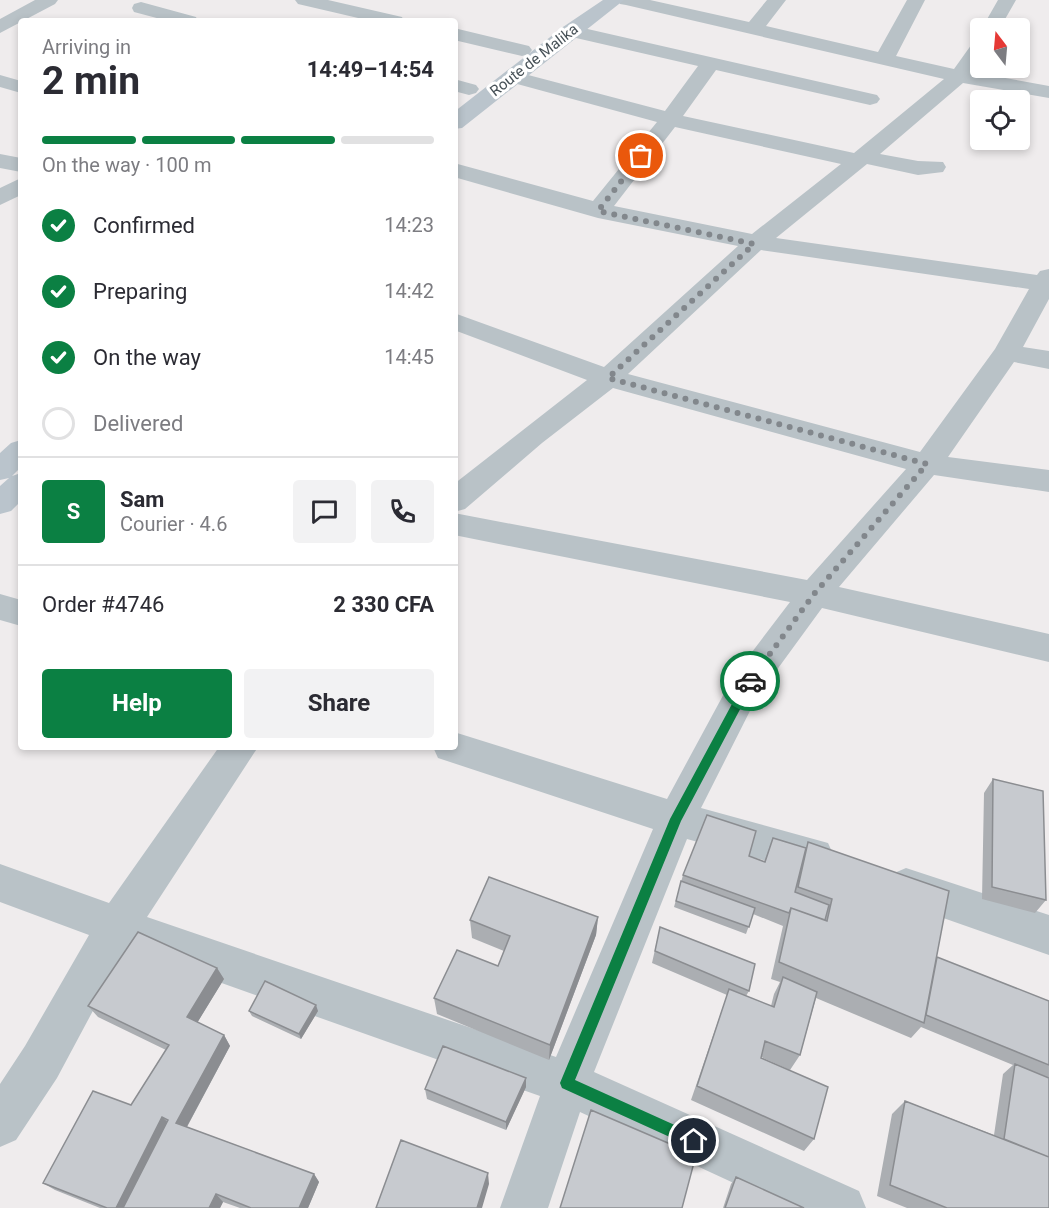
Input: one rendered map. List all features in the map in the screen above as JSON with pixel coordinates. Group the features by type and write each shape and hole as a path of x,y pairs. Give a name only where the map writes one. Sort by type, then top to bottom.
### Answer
{"main road":[{"name":"Route de Malika","path":"459,91 522,50 590,0"},
{"name":"Route de Malika","path":"458,120 570,31 615,0"},
{"path":"0,503 18,486"}],"street":[{"path":"0,27 49,0"},
{"path":"304,0 382,18"},
{"path":"626,0 959,76 1049,93"},
{"path":"753,30 777,0"},
{"path":"884,59 916,0"},
{"path":"997,18 1007,0"},
{"path":"128,18 148,4 182,18"},
{"path":"570,31 870,99"},
{"path":"458,35 522,50"},
{"path":"458,498 532,436 608,378 754,244 861,159 959,76 970,60"},
{"path":"598,211 710,64"},
{"path":"513,77 670,119 861,159 918,168 935,167"},
{"path":"0,81 18,86"},
{"path":"0,161 18,164"},
{"path":"458,171 598,211 754,244 1047,280 1007,352 927,464 814,594 745,687 676,819 567,1083 524,1208"},
{"path":"0,198 18,187"},
{"path":"458,322 608,378 927,464 1049,481"},
{"path":"1007,352 1049,360"},
{"path":"458,525 814,594 1049,648"},
{"path":"0,607 18,612"},
{"path":"458,749 676,819 862,872 1049,935"},
{"path":"0,1124 41,1062 117,926 238,750"},
{"path":"0,883 567,1083 842,1208"}],"building":[{"path":"993,779 1043,791 1046,900 992,887"},
{"path":"707,815 756,831 749,856 765,862 773,838 806,848 795,892 829,905 825,920 791,908 789,913 683,875"},
{"path":"808,842 949,891 924,1023 779,962 791,908 827,921 832,899 798,887"},
{"path":"489,877 598,917 550,1045 434,998 457,950 498,966 510,936 470,920"},
{"path":"681,881 755,908 749,927 676,901"},
{"path":"660,927 755,964 749,991 655,951"},
{"path":"138,932 217,968 187,1017 224,1035 176,1123 314,1174 299,1208 251,1208 216,1194 209,1208 123,1208 168,1120 162,1117 116,1208 107,1208 43,1183 93,1091 131,1105 169,1045 88,1006"},
{"path":"937,957 1049,1001 1049,1065 926,1015"},
{"path":"783,977 817,992 800,1055 765,1041 761,1058 828,1087 814,1139 697,1086 729,989 774,1007"},
{"path":"265,981 316,1005 299,1034 249,1011"},
{"path":"443,1046 526,1078 506,1122 425,1089"},
{"path":"1015,1064 1049,1078 1049,1157 1004,1139"},
{"path":"905,1101 1049,1157 1049,1208 947,1208 890,1185"},
{"path":"591,1110 696,1155 682,1208 560,1208"},
{"path":"401,1140 488,1173 477,1208 376,1208"},
{"path":"736,1177 804,1208 725,1208"}],"way so far":[{"path":"641,156 598,211 754,244 608,378 927,464 814,594 750,681"}],"route":[{"path":"694,1141 567,1083 676,819 750,681"}]}
